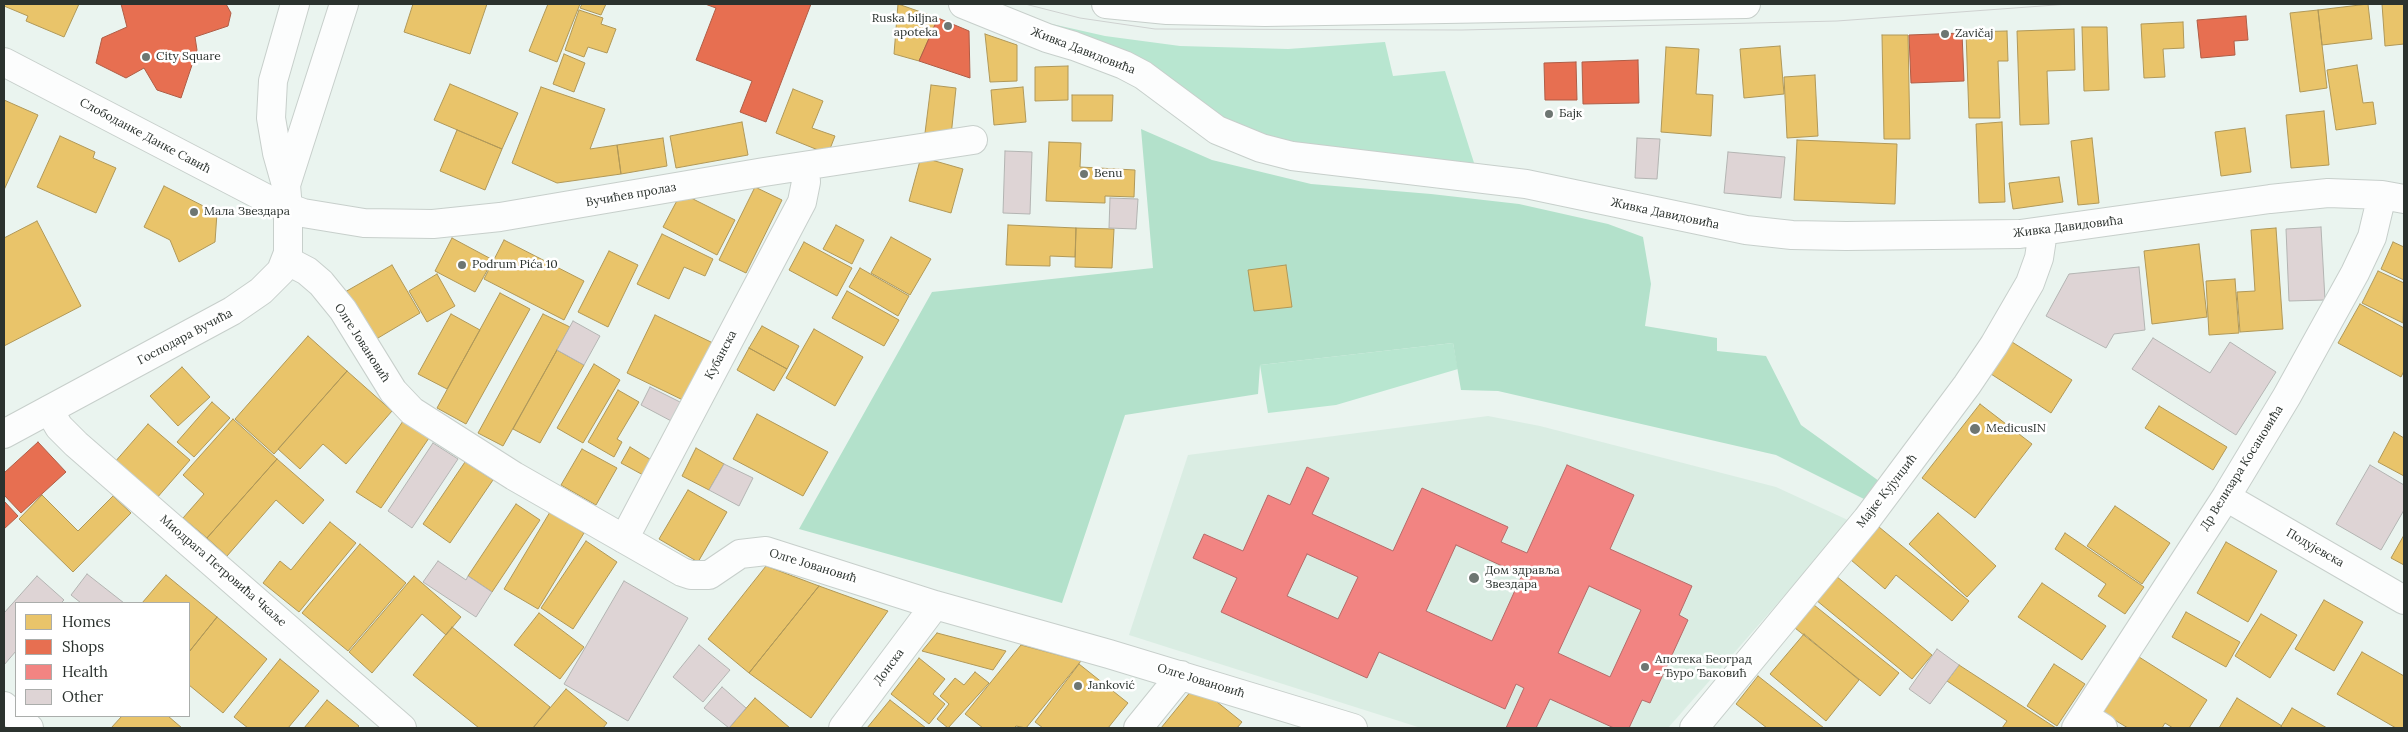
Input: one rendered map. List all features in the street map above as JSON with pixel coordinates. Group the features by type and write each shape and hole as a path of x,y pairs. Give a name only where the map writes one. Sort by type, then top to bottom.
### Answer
{"street":[{"name":"Господара Вучића","path":"4,434 248,302 274,279 286,260 289,244 287,197 271,118 273,81 295,4"},
{"name":"Господара Вучића","path":"287,197 344,4"},
{"name":"Живка Давидовића","path":"963,4 1046,38 1124,65 1142,75 1217,130 1261,148 1292,156 1526,184 1702,223 1792,235 1899,236 2043,232 2270,199 2328,193 2393,197"},
{"path":"1106,4 1167,10 1265,12 1746,4"},
{"name":"Слободанке Данке Савић","path":"4,62 287,197"},
{"name":"Вучићев пролаз","path":"287,197 338,220 425,224 471,221 972,140"},
{"name":"Кубанска","path":"624,539 802,202 806,182 805,166"},
{"name":"Др Велизара Косановића","path":"2088,724 2287,396 2355,273 2393,197"},
{"name":"Мајке Кујунџић","path":"1694,728 1873,511 1967,385 1994,345 2030,283 2039,258 2043,232"},
{"name":"Олге Јовановић","path":"286,260 306,271 321,283 343,310 374,364 393,391 412,410 514,476 691,575 709,575 740,554 766,551 935,606 1181,675 1353,728"},
{"name":"Миодрага Петровића Чкаље","path":"49,410 59,427 76,444 402,728"},
{"name":"Подујевска","path":"2226,498 2404,600"},
{"name":"Донска","path":"843,728 935,606"},
{"path":"1138,728 1181,675"},
{"path":"4,706 15,715"},
{"path":"17,717 30,728"}],"shaded area":[{"name":"Дом здравља Звездара","path":"1488,416 1540,426 1776,487 1850,521 1668,728 1421,728 1129,635 1188,455"}],"green space":[{"path":"1021,17 1105,36 1180,46 1288,49 1385,42 1393,76 1445,71 1475,166 1291,146 1256,136"},
{"path":"1141,129 1212,160 1311,184 1431,194 1519,204 1608,224 1643,237 1651,284 1645,326 1717,338 1717,351 1766,356 1801,425 1879,481 1868,501 1776,455 1498,391 1461,390 1453,343 1260,365 1258,394 1125,415 1062,603 799,529 932,292 1153,268"},
{"path":"1453,343 1458,369 1336,405 1268,413 1260,365"}],"building: Homes":[{"path":"4,4 79,4 64,37 26,21 28,16 4,6"},
{"path":"413,4 487,4 470,54 404,32"},
{"path":"548,4 580,4 557,62 529,51"},
{"path":"582,4 606,4 601,15 580,8"},
{"path":"898,4 938,18 919,61 894,54"},
{"path":"2368,4 2372,39 2322,45 2318,10"},
{"path":"2382,4 2404,4 2404,44 2385,46"},
{"path":"579,10 603,18 601,24 616,29 607,53 588,47 584,57 565,50"},
{"path":"2318,10 2327,88 2300,92 2290,13"},
{"path":"2183,22 2184,48 2163,49 2165,77 2144,78 2141,24"},
{"path":"2082,27 2107,27 2109,90 2084,91"},
{"path":"2074,29 2075,70 2047,71 2049,124 2020,125 2017,31"},
{"path":"2007,31 2008,61 1998,61 2000,118 1969,118 1966,32"},
{"path":"985,34 1017,45 1017,81 990,82"},
{"path":"1882,35 1908,35 1910,139 1884,139"},
{"path":"1780,46 1784,94 1744,98 1740,49"},
{"path":"1666,47 1699,49 1696,94 1713,95 1711,136 1661,132"},
{"path":"564,54 585,63 574,92 553,84"},
{"path":"2357,65 2363,103 2373,102 2376,124 2336,130 2327,70"},
{"path":"1068,66 1068,100 1035,101 1035,67"},
{"path":"1815,75 1818,136 1787,138 1784,77"},
{"path":"450,84 518,113 502,149 434,120"},
{"path":"931,85 956,88 951,136 925,133"},
{"path":"541,87 605,109 590,149 617,145 621,174 557,183 512,163"},
{"path":"1023,87 1026,122 994,125 991,90"},
{"path":"793,89 823,101 812,128 835,136 828,154 776,133"},
{"path":"1072,95 1113,95 1112,121 1072,121"},
{"path":"4,100 38,115 4,190"},
{"path":"2324,111 2329,165 2291,168 2286,115"},
{"path":"742,122 748,155 676,168 670,136"},
{"path":"2002,122 2005,202 1979,203 1976,124"},
{"path":"2245,128 2251,172 2221,176 2215,132"},
{"path":"457,130 502,149 485,190 440,171"},
{"path":"60,136 95,152 93,158 116,168 96,213 37,187"},
{"path":"663,138 667,166 621,174 617,145"},
{"path":"2092,138 2099,203 2078,205 2071,141"},
{"path":"1797,140 1897,144 1895,204 1794,200"},
{"path":"1049,142 1081,143 1080,167 1135,170 1134,197 1105,196 1105,203 1046,201"},
{"path":"921,157 963,169 951,213 909,201"},
{"path":"2059,177 2063,202 2013,209 2009,183"},
{"path":"164,186 217,213 215,242 179,262 170,240 144,227"},
{"path":"755,187 782,200 746,273 719,260"},
{"path":"681,193 735,220 717,255 663,227"},
{"path":"37,221 81,306 4,346 4,238"},
{"path":"836,225 864,240 852,264 823,249"},
{"path":"1008,225 1076,228 1075,257 1050,256 1050,266 1006,265"},
{"path":"1076,228 1114,229 1112,268 1075,267"},
{"path":"2276,228 2283,329 2240,332 2237,292 2255,291 2251,230"},
{"path":"662,234 713,259 705,276 684,267 669,299 637,284"},
{"path":"891,237 931,259 910,295 871,273"},
{"path":"452,238 493,260 475,292 435,271"},
{"path":"504,240 584,281 564,320 484,279"},
{"path":"804,242 852,268 837,296 789,270"},
{"path":"2393,242 2404,247 2404,280 2381,269"},
{"path":"2199,244 2207,317 2152,324 2144,251"},
{"path":"609,251 638,265 608,327 578,312"},
{"path":"392,265 420,313 373,341 345,292"},
{"path":"1286,265 1292,307 1254,311 1248,270"},
{"path":"860,268 909,296 898,316 849,287"},
{"path":"2378,271 2404,283 2403,323 2362,303"},
{"path":"437,274 455,306 427,322 409,291"},
{"path":"2235,279 2239,333 2209,335 2206,281"},
{"path":"847,291 899,320 884,346 832,318"},
{"path":"500,293 530,309 466,424 437,408"},
{"path":"2360,304 2404,328 2404,371 2401,377 2338,343"},
{"path":"451,314 480,330 447,389 418,374"},
{"path":"543,314 570,327 503,446 478,433"},
{"path":"655,315 715,344 687,402 627,373"},
{"path":"762,326 799,346 787,369 749,348"},
{"path":"814,329 863,357 835,406 786,378"},
{"path":"308,336 347,371 274,454 235,419"},
{"path":"2012,342 2072,380 2051,413 1991,374"},
{"path":"749,348 787,369 774,391 737,370"},
{"path":"557,350 584,365 540,443 513,429"},
{"path":"594,364 620,380 583,443 557,428"},
{"path":"182,367 210,397 178,426 150,396"},
{"path":"347,371 392,411 346,464 323,444 300,469 278,449"},
{"path":"618,390 639,402 617,439 622,442 614,457 588,442"},
{"path":"212,402 230,418 194,457 177,442"},
{"path":"1980,404 2032,444 1975,518 1922,478"},
{"path":"2159,406 2227,447 2213,470 2145,428"},
{"path":"757,414 828,452 803,496 733,459"},
{"path":"233,419 277,459 207,538 183,518 204,494 183,475"},
{"path":"403,421 429,438 381,508 356,492"},
{"path":"148,424 190,460 156,499 114,463"},
{"path":"2394,432 2404,438 2404,476 2378,462"},
{"path":"630,447 653,461 645,476 621,463"},
{"path":"696,448 724,464 709,490 682,476"},
{"path":"582,449 617,468 596,505 561,485"},
{"path":"277,459 324,500 303,524 276,500 227,556 207,538"},
{"path":"465,462 493,480 450,543 423,524"},
{"path":"688,490 727,512 698,562 659,539"},
{"path":"42,495 78,531 113,496 131,513 73,572 19,519"},
{"path":"516,504 540,520 492,592 468,576"},
{"path":"2115,506 2170,543 2142,584 2087,546"},
{"path":"550,512 584,533 538,609 504,589"},
{"path":"1938,513 1996,566 1967,597 1909,544"},
{"path":"330,522 356,543 299,612 263,583 280,561 291,570"},
{"path":"1879,527 1969,601 1952,621 1896,575 1885,589 1851,560"},
{"path":"2065,533 2144,587 2125,614 2098,596 2106,584 2055,549"},
{"path":"2404,535 2404,565 2391,558"},
{"path":"586,541 617,562 573,629 541,608"},
{"path":"2226,542 2277,571 2248,622 2197,593"},
{"path":"360,544 406,583 348,651 302,613"},
{"path":"766,566 819,586 749,673 708,639"},
{"path":"166,575 217,617 190,651 190,602 143,602"},
{"path":"414,576 461,617 446,635 422,614 372,673 349,652"},
{"path":"1836,576 1932,655 1912,679 1816,600"},
{"path":"2042,583 2106,626 2082,660 2018,617"},
{"path":"819,586 888,611 811,718 749,673"},
{"path":"2324,600 2363,622 2334,671 2295,649"},
{"path":"1814,605 1899,673 1880,696 1795,628"},
{"path":"2186,612 2240,642 2226,667 2172,637"},
{"path":"539,613 584,647 560,679 514,645"},
{"path":"2261,614 2297,635 2270,678 2235,656"},
{"path":"217,617 267,659 223,713 190,686 190,651"},
{"path":"452,627 550,707 533,728 479,728 413,675"},
{"path":"937,633 1006,651 993,670 922,651"},
{"path":"1804,634 1859,680 1826,721 1770,674"},
{"path":"1021,645 1081,661 1026,728 1016,726 1014,728 983,728 965,714"},
{"path":"2362,652 2404,676 2404,728 2396,728 2337,694"},
{"path":"2139,657 2207,700 2189,728 2173,728 2165,723 2162,728 2128,728 2103,713"},
{"path":"919,658 945,679 933,694 945,704 929,724 891,694"},
{"path":"280,659 319,691 288,728 248,728 234,717"},
{"path":"1079,664 1128,703 1108,728 1043,728 1035,722"},
{"path":"2054,664 2085,684 2057,726 2027,706"},
{"path":"1959,665 2056,728 2002,728 2007,721 1947,681"},
{"path":"975,672 989,683 948,728 937,719 949,704 940,696 955,678 964,685"},
{"path":"1758,676 1824,728 1767,728 1736,704"},
{"path":"1196,685 1242,722 1237,728 1161,728"},
{"path":"566,689 607,723 603,728 533,728"},
{"path":"755,698 790,728 729,728"},
{"path":"2237,698 2282,726 2280,728 2219,728"},
{"path":"327,700 359,726 357,728 304,728"},
{"path":"890,700 926,728 867,728"},
{"path":"2292,708 2327,728 2280,728"},
{"path":"121,717 169,717 182,728 111,728"}],"building: Shops":[{"name":"City Square","path":"121,4 226,4 231,13 228,26 195,37 197,50 181,98 157,90 144,68 126,78 96,63 102,38 127,27"},
{"path":"705,4 811,4 766,122 740,112 752,81 696,60 716,8"},
{"path":"2246,16 2248,40 2234,41 2235,55 2201,58 2197,20"},
{"path":"938,18 969,31 970,78 919,61"},
{"path":"1962,33 1964,81 1911,83 1909,35"},
{"path":"1638,60 1639,103 1583,104 1582,62"},
{"path":"1576,62 1577,100 1545,100 1544,63"},
{"path":"38,442 66,472 21,513 4,495 4,473"},
{"path":"4,501 18,516 4,529"}],"building: Health":[{"path":"1567,465 1634,495 1610,549 1692,586 1679,615 1688,620 1650,703 1642,700 1629,728 1614,728 1550,699 1536,728 1506,728 1524,688 1516,684 1505,709 1379,652 1367,678 1221,612 1237,578 1193,558 1204,534 1243,551 1268,495 1290,505 1307,467 1329,478 1312,514 1393,551 1422,488 1508,527 1501,542 1527,553","holes":["1456,545 1522,575 1492,641 1426,611","1307,554 1358,577 1338,619 1287,596","1589,586 1641,610 1610,677 1558,653"]}],"building: Other":[{"path":"1637,138 1660,139 1657,179 1635,178"},
{"path":"1005,151 1032,152 1030,214 1003,213"},
{"path":"1728,152 1785,157 1781,198 1724,193"},
{"path":"1110,198 1138,199 1136,229 1109,228"},
{"path":"2321,227 2325,300 2289,301 2286,229"},
{"path":"2139,267 2145,330 2114,334 2106,348 2046,316 2069,274"},
{"path":"573,321 600,336 584,365 557,350"},
{"path":"2153,338 2210,373 2230,342 2276,372 2236,435 2132,369"},
{"path":"650,387 684,404 675,423 641,405"},
{"path":"433,443 458,459 412,528 388,511"},
{"path":"724,464 753,478 739,506 709,490"},
{"path":"2370,465 2404,485 2404,510 2381,550 2336,524"},
{"path":"438,561 466,580 468,576 492,592 476,617 423,582"},
{"path":"87,574 123,602 80,602 71,595"},
{"path":"37,576 64,600 62,602 15,602 15,652 4,665 4,613"},
{"path":"624,581 688,618 628,721 564,684"},
{"path":"699,645 730,670 703,702 673,677"},
{"path":"1937,649 1959,665 1930,704 1909,689"},
{"path":"722,687 746,708 729,728 704,708"}],"tram line":[{"path":"1025,4 1080,18 1155,29 1462,30 1837,21 2069,4"}],"place":[{"name":"Ruska biljna apoteka","path":"948,26"},
{"name":"Zavičaj","path":"1945,34"},
{"name":"City Square","path":"146,57"},
{"name":"Бајк","path":"1549,114"},
{"name":"Benu","path":"1084,174"},
{"name":"Мала Звездара","path":"194,212"},
{"name":"Podrum Pića 10","path":"462,265"},
{"name":"MedicusIN","path":"1975,429"},
{"name":"Дом здравља Звездара","path":"1474,578"},
{"name":"Апотека Београд - Ђуро Ђаковић","path":"1645,667"},
{"name":"Janković","path":"1078,686"}]}
